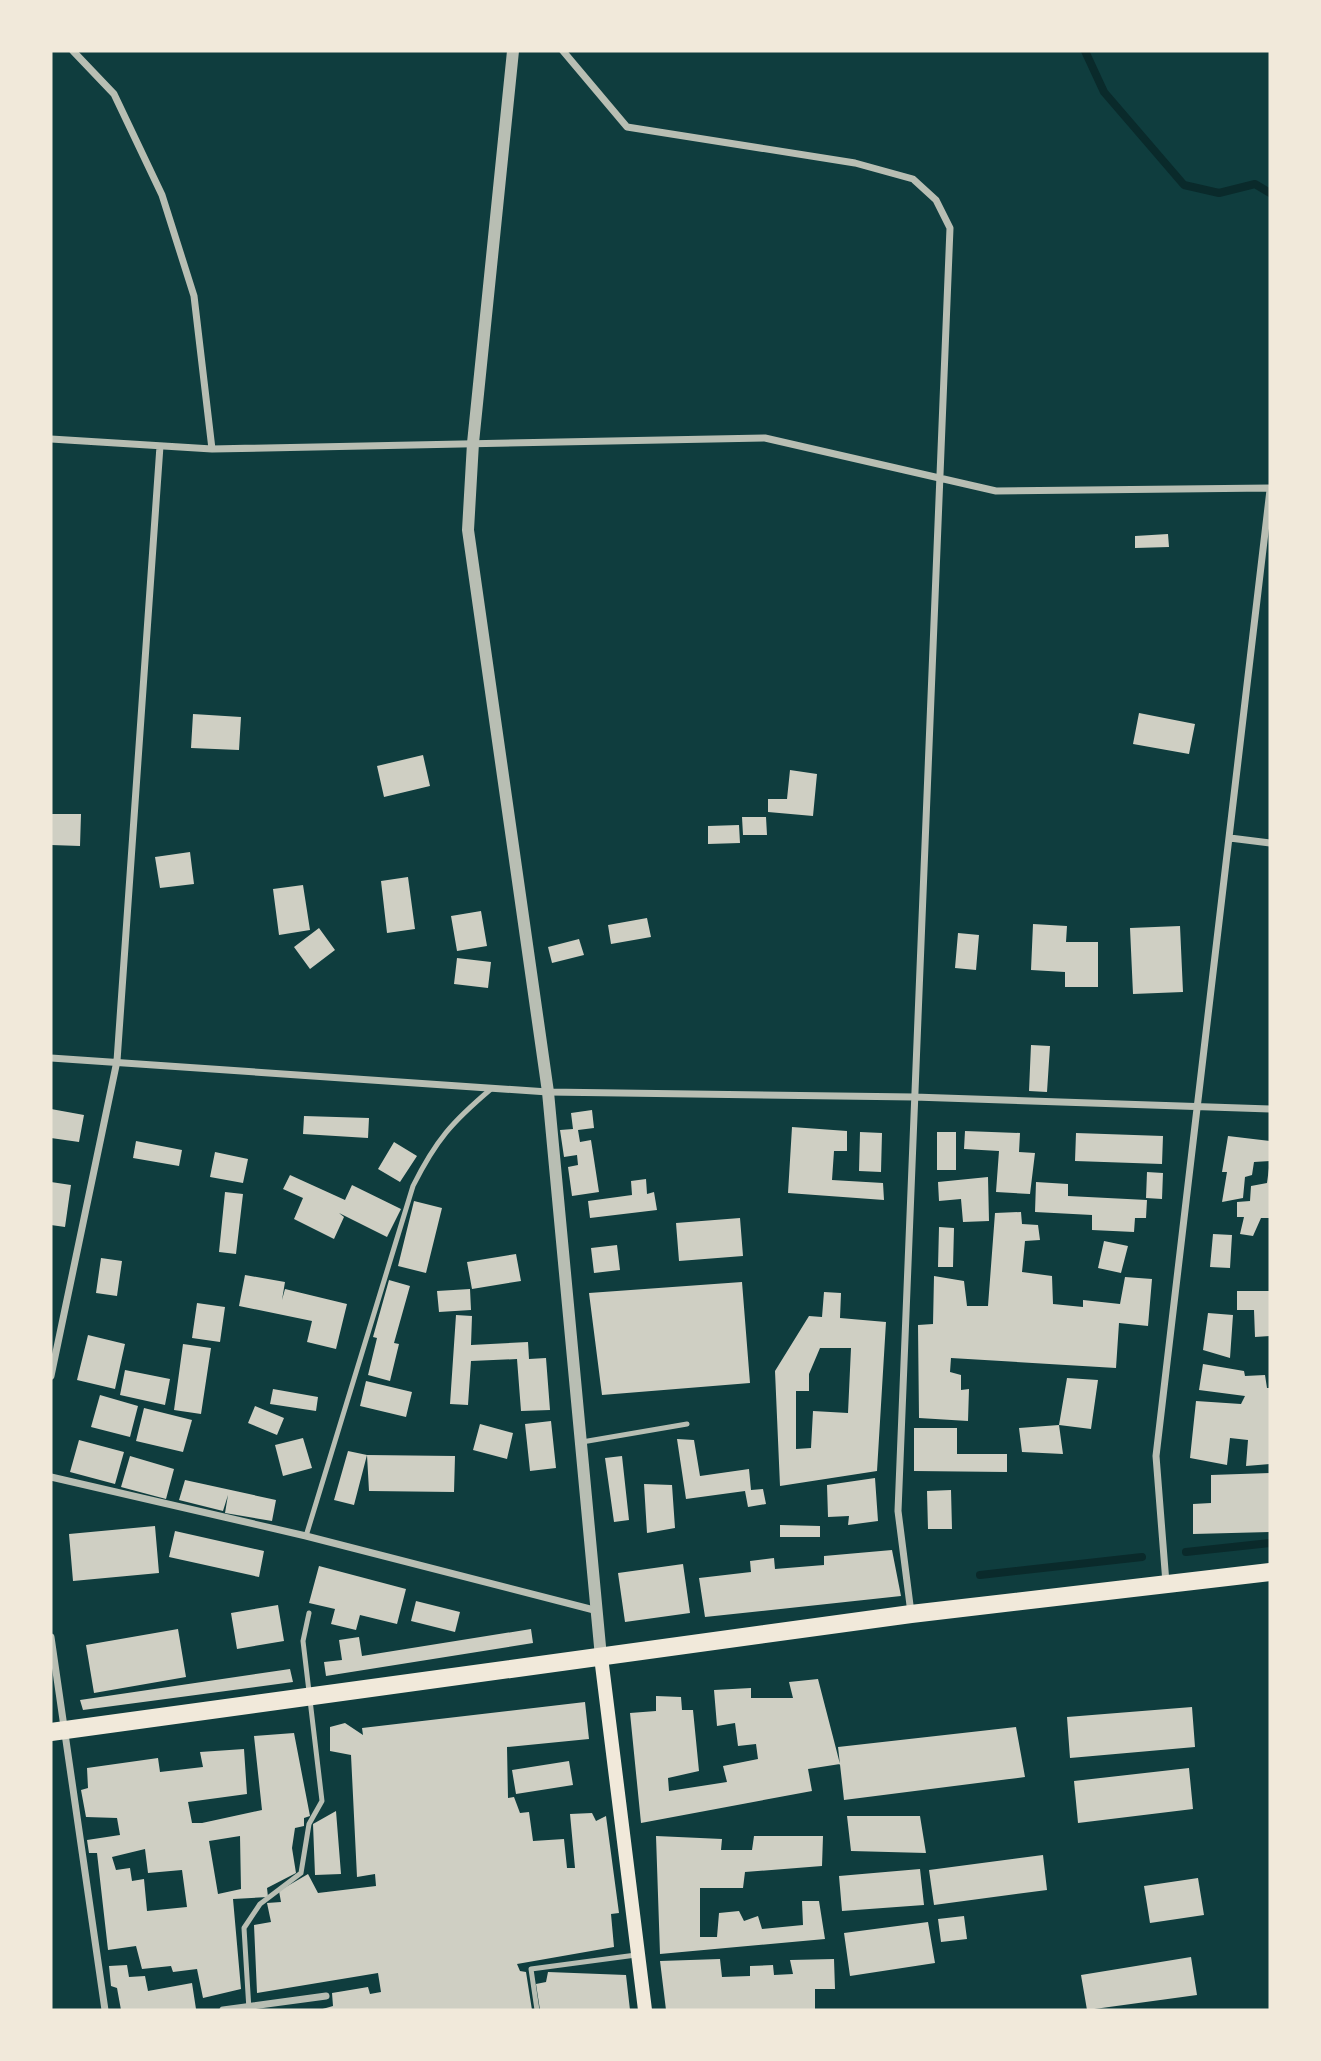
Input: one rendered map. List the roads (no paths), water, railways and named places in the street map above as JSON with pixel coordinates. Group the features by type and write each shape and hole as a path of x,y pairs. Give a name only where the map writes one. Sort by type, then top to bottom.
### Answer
{"main road":[{"path":"57,1731 911,1614 1270,1572"},
{"path":"601,1657 645,2010"}],"street":[{"path":"73,51 114,94 162,195 194,296 212,449"},
{"path":"513,51 473,443 468,530 548,1093 594,1611 601,1657"},
{"path":"563,51 627,127 855,163 913,179 936,200 950,228 898,1511 911,1614"},
{"path":"51,439 212,449 765,439 996,491 1270,489 1156,1456 1166,1583"},
{"path":"51,1376 117,1061 160,446"},
{"path":"1230,838 1270,843"},
{"path":"51,1058 548,1093 914,1097 1270,1109"},
{"path":"51,1477 306,1536 594,1611"},
{"path":"51,1637 57,1731 105,2010"},
{"path":"223,2010 326,1996"}],"lane":[{"path":"306,1536 413,1186 439,1139 454,1121 491,1088"},
{"path":"579,1442 687,1424"},
{"path":"248,2008 244,1928 260,1904 271,1898 276,1889 301,1873 309,1824 322,1801 303,1641 309,1613"},
{"path":"537,2010 531,1969 638,1955"}],"waterway":[{"path":"1085,51 1104,92 1184,185 1219,193 1255,184 1270,193"},
{"path":"1186,1552 1270,1543"},
{"path":"980,1575 1142,1557"}]}
